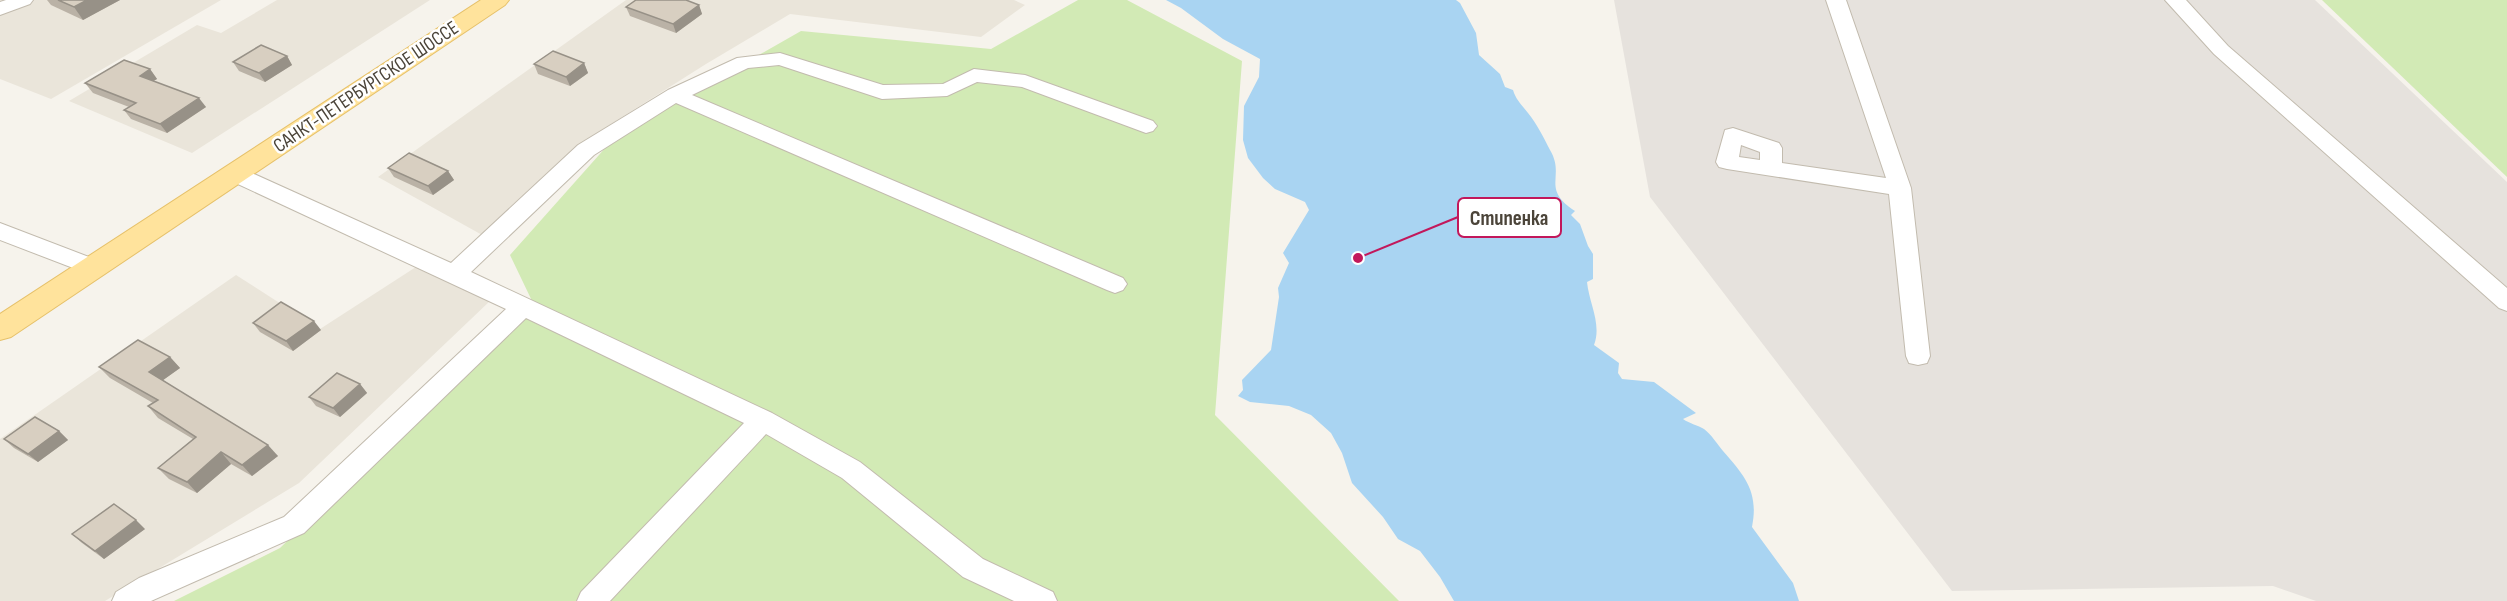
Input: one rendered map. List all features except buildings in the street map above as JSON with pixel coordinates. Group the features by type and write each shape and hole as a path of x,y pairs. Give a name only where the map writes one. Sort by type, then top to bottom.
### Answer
{"main road":[{"name":"САНКТ-ПЕТЕРБУРГСКОЕ ШОССЕ","path":"0,329 497,0"}],"street":[{"path":"0,9 22,0"},
{"path":"1836,0 1900,188 1918,356"},
{"path":"2175,0 2222,50 2507,302"},
{"path":"454,274 586,150 675,95 744,62 780,59 882,92 947,90 974,75 1025,81 1146,126"},
{"path":"675,95 1115,284"},
{"path":"1771,168 1900,188"},
{"path":"235,174 764,420 851,470 973,568 1043,601"},
{"path":"0,231 94,268"},
{"path":"126,601 149,587 294,525 523,307"},
{"path":"591,601 764,420"}],"shaded area":[{"path":"0,0 221,0 51,99 0,79"},
{"path":"277,0 430,0 192,153 69,101 197,25 221,33"},
{"path":"626,0 1014,0 1025,5 981,37 790,14 600,131 484,236 378,177"},
{"path":"1614,0 2315,0 2507,182 2507,601 2316,601 2273,586 1952,591 1650,197"},
{"path":"419,265 491,300 299,483 105,601 0,601 0,439 236,275 320,329"}],"green space":[{"path":"1078,0 1127,0 1242,61 1215,415 1399,601 174,601 280,548 533,303 510,255 615,137 801,31 991,49"},
{"path":"2322,0 2507,0 2507,177"}],"water":[{"path":"1166,0 1456,0 1460,3 1476,33 1479,55 1500,74 1505,87 1513,90 1517,100 1543,136 1554,159 1556,189 1565,203 1575,211 1571,215 1580,224 1593,254 1593,279 1587,282 1597,329 1594,345 1619,363 1618,373 1622,379 1654,382 1696,413 1683,419 1707,431 1744,477 1754,504 1752,527 1793,583 1799,601 1454,601 1440,577 1420,551 1398,539 1383,517 1352,483 1342,453 1331,433 1311,415 1289,406 1250,402 1238,396 1243,390 1242,380 1271,350 1279,297 1278,288 1289,263 1283,253 1309,210 1305,202 1275,189 1263,178 1248,158 1243,140 1244,106 1259,77 1260,59 1223,39 1181,8"}],"place":[{"name":"Стипенка","path":"1358,258"}]}
